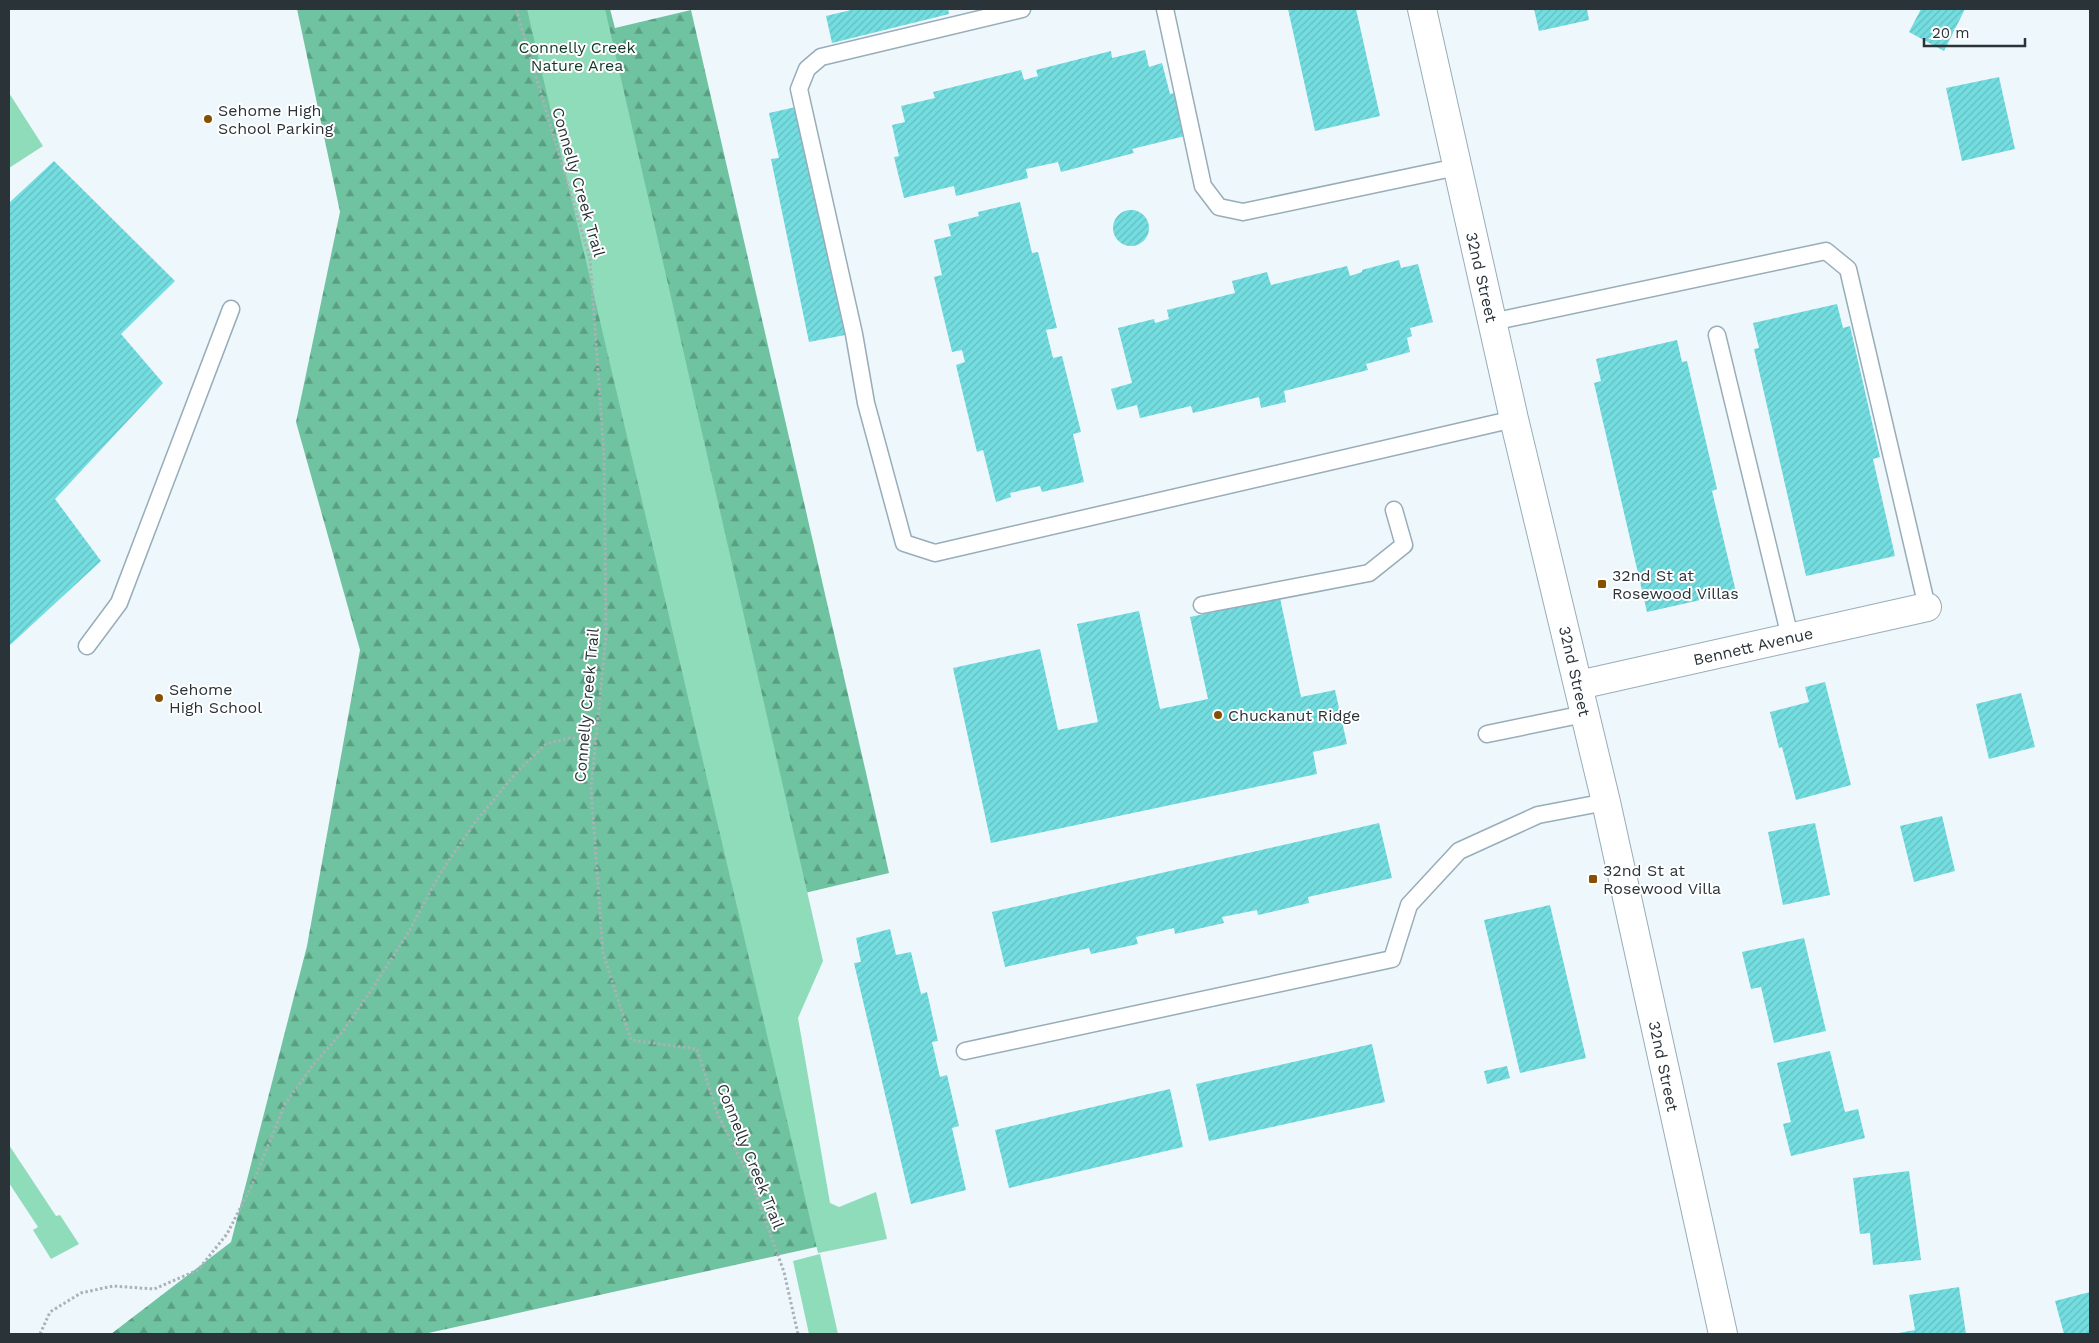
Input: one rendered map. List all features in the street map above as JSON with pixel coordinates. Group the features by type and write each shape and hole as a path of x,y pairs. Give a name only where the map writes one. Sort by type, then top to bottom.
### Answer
{"street":[{"name":"32nd Street","path":"1422,9 1514,419 1606,802 1723,1334"},
{"name":"Bennett Avenue","path":"1579,685 1927,607"}],"lane":[{"path":"1022,9 822,57 807,69 799,89 854,334 866,403 904,543 935,553 1514,419"},
{"path":"1165,9 1203,186 1219,207 1243,212 1457,167"},
{"path":"1492,322 1826,251 1848,269 1927,607"},
{"path":"87,646 119,603 231,309"},
{"path":"1717,335 1790,637"},
{"path":"1202,606 1371,572 1404,545 1394,510"},
{"path":"1487,734 1584,714"},
{"path":"965,1051 1392,959 1409,905 1459,851 1538,815 1606,802"}],"path":[{"name":"Connelly Creek Trail","path":"516,9 590,259 604,454 606,635 591,789 603,953 631,1040 697,1049 718,1115 750,1178 784,1272 798,1334"},
{"path":"40,1334 50,1312 81,1293 113,1286 154,1289 198,1270 228,1234 252,1185 285,1104 313,1065 343,1031 374,986 408,933 441,872 476,821 517,772 546,744 570,738 596,739"}],"green space":[{"path":"297,9 610,9 615,28 691,10 889,873 771,901 834,1243 424,1334 111,1334 231,1242 307,946 360,650 296,422 340,212"},
{"name":"Connelly Creek Nature Area","path":"527,9 605,9 823,961 798,1018 830,1203 839,1207 876,1192 887,1239 818,1253"},
{"path":"9,93 43,146 9,168"},
{"path":"9,1145 56,1216 60,1215 79,1244 51,1259 33,1230 38,1227 9,1183"},
{"path":"820,1254 838,1334 809,1334 793,1261"}],"building":[{"path":"855,9 948,9 949,14 832,43 826,16"},
{"path":"1288,9 1356,9 1380,116 1315,131"},
{"path":"1534,9 1587,9 1589,20 1539,31"},
{"path":"1921,9 1965,9 1944,51 1909,32"},
{"path":"1145,50 1149,67 1162,63 1170,94 1175,93 1185,136 1132,149 1134,153 1061,172 1058,162 1026,169 1028,178 956,196 954,186 904,198 894,157 899,156 892,125 905,122 901,106 935,98 933,92 1021,70 1024,80 1038,76 1036,70 1111,51 1112,58"},
{"path":"1999,77 2015,149 1962,161 1946,88"},
{"path":"796,107 845,335 809,342 771,159 779,158 769,113"},
{"path":"54,161 175,281 121,334 163,383 55,499 101,561 9,646 9,203"},
{"path":"1020,202 1032,253 1038,252 1057,328 1046,330 1053,358 1062,356 1081,432 1073,434 1084,482 1042,492 1040,486 1010,493 1011,497 996,502 983,450 977,452 956,365 965,362 962,350 952,352 934,277 942,275 934,240 951,236 948,224 979,216 978,212"},
{"path":"1131,210 1138,211 1144,215 1148,221 1148,235 1144,241 1138,245 1131,246 1124,245 1118,241 1114,235 1113,228 1114,221 1118,215 1124,211"},
{"path":"1399,260 1401,268 1418,264 1433,322 1410,328 1412,336 1407,338 1410,352 1366,364 1368,370 1284,391 1286,402 1261,408 1259,397 1193,413 1191,406 1140,418 1137,405 1117,410 1111,389 1132,383 1118,328 1154,319 1155,323 1169,319 1167,310 1235,293 1232,281 1267,272 1271,285 1347,266 1350,276 1362,272 1362,270"},
{"path":"1837,304 1843,328 1850,326 1880,457 1873,459 1895,556 1806,576 1754,349 1759,348 1753,323"},
{"path":"1677,340 1682,362 1687,361 1717,489 1712,491 1736,592 1647,612 1594,383 1601,381 1596,359"},
{"name":"Chuckanut Ridge","path":"1280,598 1301,697 1335,690 1347,744 1313,752 1317,774 991,843 953,668 1040,649 1058,730 1098,722 1077,624 1139,611 1160,709 1208,699 1190,617"},
{"path":"1825,682 1851,785 1796,800 1782,747 1779,748 1770,712 1809,702 1805,687"},
{"path":"2021,693 2035,747 1989,759 1976,704"},
{"path":"1942,816 1955,871 1914,882 1900,826"},
{"path":"1379,823 1392,878 1308,897 1309,903 1258,915 1257,910 1222,917 1224,923 1175,934 1174,928 1136,937 1138,944 1091,954 1089,948 1005,967 992,912"},
{"path":"1815,823 1830,895 1783,905 1768,832"},
{"path":"1550,905 1586,1058 1520,1073 1484,920"},
{"path":"890,929 896,955 911,952 921,994 927,992 938,1041 932,1042 940,1077 947,1075 959,1126 952,1128 966,1190 911,1204 854,963 861,962 856,938"},
{"path":"1804,938 1826,1031 1774,1043 1761,987 1751,989 1742,952"},
{"path":"1372,1044 1385,1102 1209,1141 1196,1084"},
{"path":"1830,1051 1845,1112 1858,1109 1865,1138 1791,1156 1783,1124 1791,1122 1777,1063"},
{"path":"1507,1066 1510,1078 1487,1084 1484,1071"},
{"path":"1170,1089 1183,1147 1009,1188 995,1130"},
{"path":"1909,1171 1921,1260 1873,1265 1870,1233 1860,1234 1853,1178"},
{"path":"1959,1287 1966,1334 1893,1334 1915,1330 1909,1295"},
{"path":"2090,1292 2090,1334 2064,1334 2055,1301"}],"place":[{"name":"Sehome High School Parking","path":"208,119"},
{"name":"32nd St at Rosewood Villas","path":"1602,584"},
{"name":"Sehome High School","path":"159,698"},
{"name":"Chuckanut Ridge","path":"1218,715"},
{"name":"32nd St at Rosewood Villa","path":"1593,879"}]}
